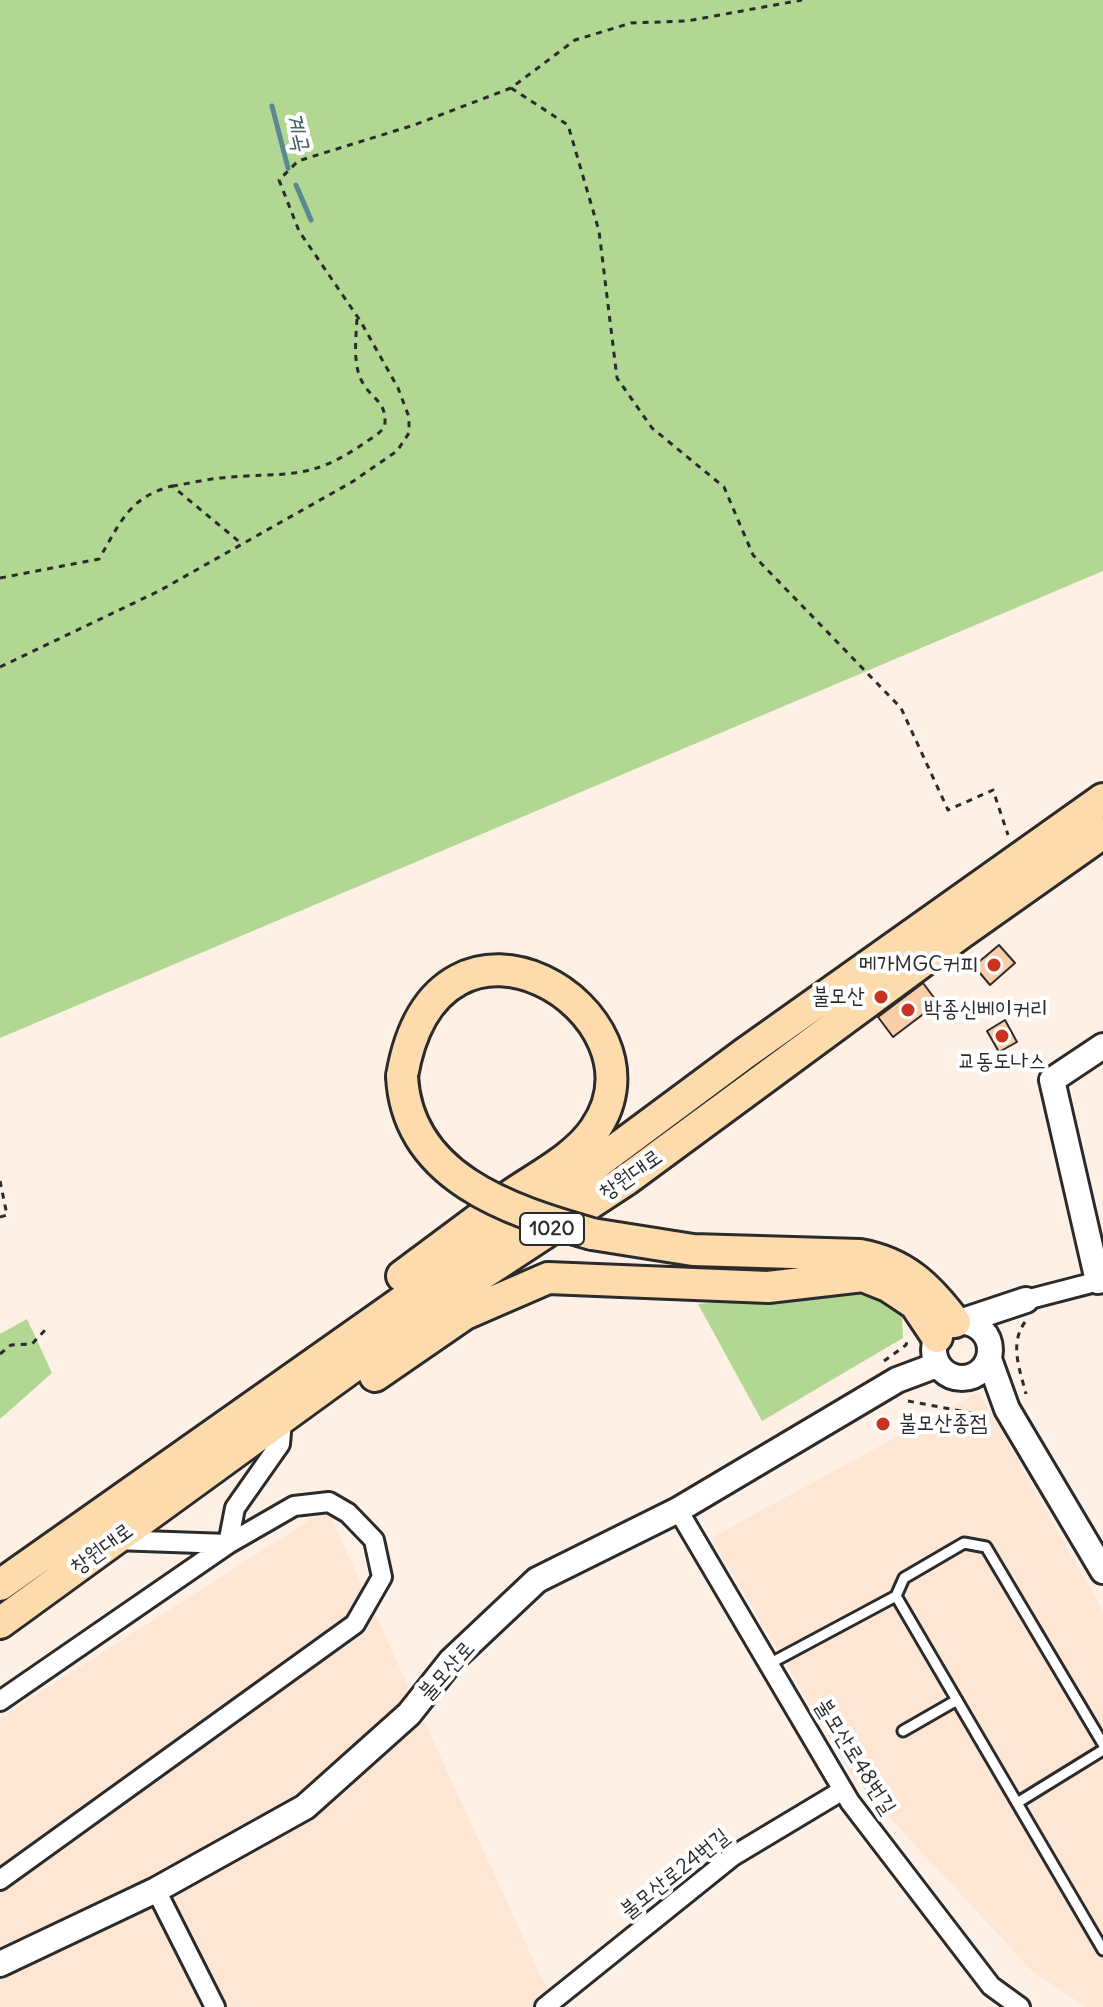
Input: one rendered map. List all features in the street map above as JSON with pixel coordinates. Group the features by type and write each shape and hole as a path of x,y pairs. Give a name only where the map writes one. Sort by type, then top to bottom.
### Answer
{"main road":[{"name":"창원대로","path":"0,1585 1103,799"},
{"name":"창원대로","path":"0,1623 461,1288 626,1180 960,934 1103,833"},
{"path":"315,1363 334,1327 582,1144 604,1112 608,1089 604,1046 597,1027 582,1009 544,979 506,971 486,971 455,982 432,998 415,1025 402,1076 404,1104 415,1133 435,1159 465,1182 513,1208 592,1234 693,1250 860,1255 884,1260 910,1272 934,1295 940,1337"},
{"path":"288,1415 317,1416 465,1314 548,1278 768,1287 863,1276 888,1286 915,1304 940,1337"}],"street":[{"path":"1007,1409 961,1378 944,1372 940,1337 985,1333 1027,1308 1100,1280 1052,1080 1103,1046"},
{"name":"불모산로","path":"0,1964 156,1890 305,1807 409,1714 451,1661 537,1580 678,1510 896,1381 940,1337 1027,1308"},
{"path":"985,1333 989,1341 989,1359 1007,1409 1103,1571"},
{"path":"961,1378 979,1373 989,1359"},
{"path":"228,1544 235,1508 280,1444 288,1415"},
{"path":"0,1701 228,1544 294,1506 329,1502 348,1513 374,1540 382,1577 355,1624 0,1880"},
{"name":"불모산로48번길","path":"678,1510 843,1790 991,1986 1020,2007"},
{"path":"114,1540 228,1544"},
{"name":"불모산로24번길","path":"545,2007 733,1856 843,1790"},
{"path":"156,1890 215,2007"}],"lane":[{"path":"769,1664 896,1596 904,1578 964,1543 986,1547 1103,1747 1017,1803"},
{"path":"896,1596 1103,1950"},
{"path":"903,1731 957,1700"}],"path":[{"path":"0,667 159,591 352,482 397,451 409,433 409,417 398,388 357,317 299,231 279,180 298,161 414,125 511,88 575,40 631,23 687,21 802,0"},
{"path":"511,88 568,125 599,231 617,378 652,428 724,487 753,555 901,708 948,810 993,790 1017,860"},
{"path":"0,578 99,559 130,506 152,492 222,477 272,477 310,472 345,456 382,430 386,422 381,403 363,384 356,355 357,317"},
{"path":"172,486 242,544"},
{"path":"0,1181 7,1215 0,1217"},
{"path":"940,1337 906,1345 896,1381 977,1414 1007,1409 1018,1332 1027,1308"},
{"path":"0,1354 11,1345 32,1344 48,1327"}],"shaded area":[{"path":"979,1392 1103,1611 1103,2007 1086,2007 1032,1971 854,1779 711,1538"},
{"path":"327,1509 555,2007 0,2007 0,1718"}],"green space":[{"path":"0,0 1103,0 1103,571 0,1038"},
{"path":"824,1291 879,1296 902,1312 903,1338 762,1421 698,1304"},
{"path":"27,1319 52,1373 0,1419 0,1334"}],"building":[{"name":"메가MGC커피","path":"999,945 1015,963 990,985 974,966"},
{"name":"박종신베이커리","path":"923,983 938,1003 893,1037 878,1017"},
{"name":"교동도나스","path":"1005,1020 1017,1042 999,1052 987,1031"}],"waterway":[{"name":"계곡","path":"272,106 288,168"},
{"path":"296,185 311,220"}],"place":[{"name":"메가MGC커피","path":"994,965"},
{"name":"불모산","path":"881,997"},
{"name":"박종신베이커리","path":"908,1010"},
{"name":"교동도나스","path":"1002,1036"},
{"name":"불모산종점","path":"883,1424"}]}
